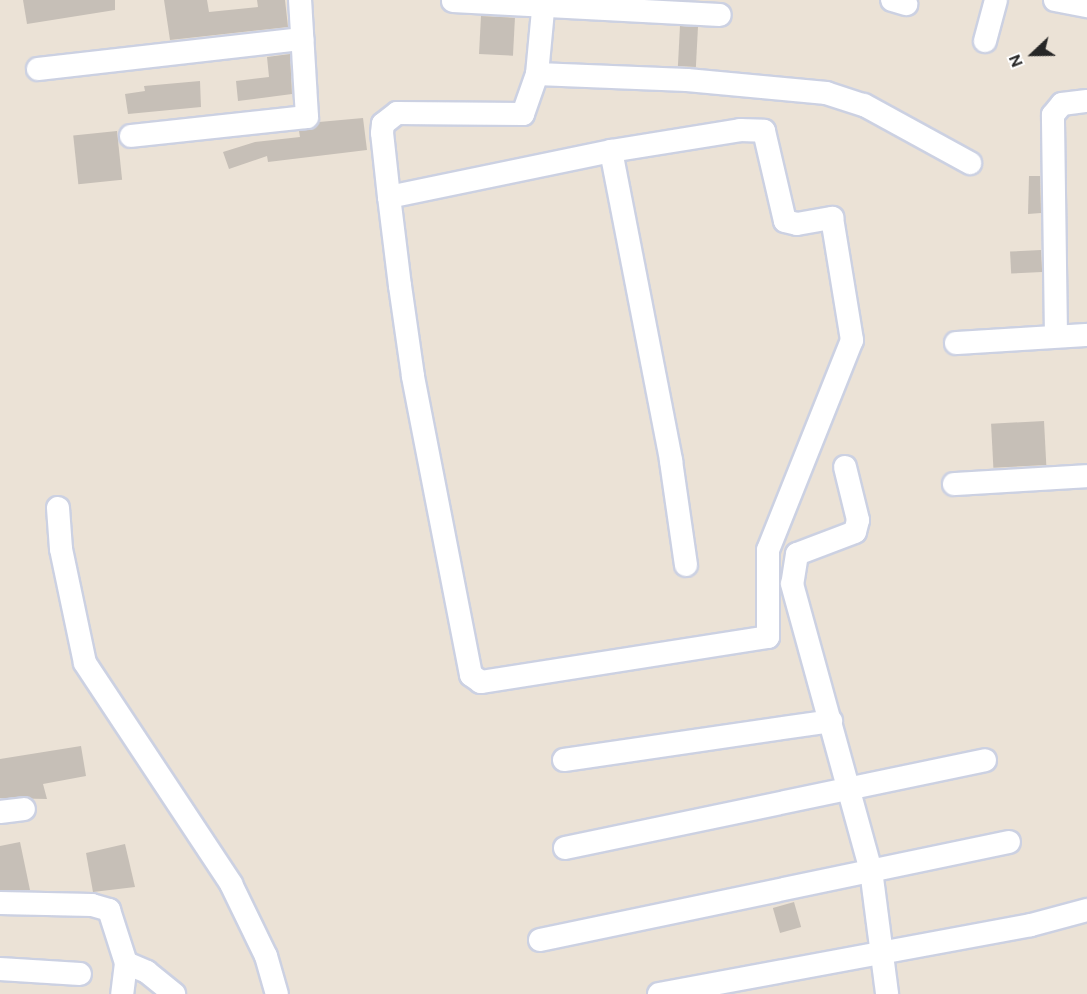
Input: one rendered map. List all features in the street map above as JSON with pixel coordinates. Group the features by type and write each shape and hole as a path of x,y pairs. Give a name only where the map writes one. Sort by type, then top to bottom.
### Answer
{"street":[{"path":"130,136 307,117 300,0"},
{"path":"985,41 996,0"},
{"path":"1055,0 1087,6"},
{"path":"453,1 544,3 720,15"},
{"path":"390,197 611,152 740,130 764,131 785,221 797,224 832,218 852,340 768,550 770,629 764,641 475,681 413,376 390,197 382,133 389,117 523,114 537,74 544,3"},
{"path":"38,69 302,39"},
{"path":"537,74 687,80 826,93 864,105 970,163"},
{"path":"1056,336 1053,115 1062,104 1087,101"},
{"path":"611,152 671,461 686,565"},
{"path":"956,343 1087,334"},
{"path":"845,466 858,520 855,532 797,554 792,569 871,870 879,953 887,994"},
{"path":"954,484 1087,476"},
{"path":"58,508 61,549 85,663 231,884 266,956 278,994"},
{"path":"564,760 831,722"},
{"path":"565,848 850,791 985,760"},
{"path":"0,812 24,808"},
{"path":"540,940 1009,842"},
{"path":"0,903 92,905 109,910 126,963 122,994"},
{"path":"659,994 1031,925 1085,910"},
{"path":"126,963 174,994"},
{"path":"0,969 80,974"}],"building":[{"path":"23,0 115,0 115,10 27,24"},
{"path":"164,0 207,0 209,12 258,7 257,0 285,0 288,27 170,40"},
{"path":"481,16 515,18 513,56 479,54"},
{"path":"680,26 698,27 696,67 678,66"},
{"path":"290,54 292,94 238,101 236,81 269,77 267,57"},
{"path":"200,81 201,107 128,114 125,94 145,91 144,86"},
{"path":"363,118 367,150 268,162 267,156 229,169 223,152 255,142 300,137 299,131 319,122"},
{"path":"117,131 122,180 78,184 73,136"},
{"path":"1029,176 1040,176 1041,213 1028,214"},
{"path":"1041,250 1042,272 1011,274 1010,252"},
{"path":"1044,421 1046,465 993,468 991,424"},
{"path":"81,746 86,776 43,784 47,799 0,798 0,759"},
{"path":"20,842 30,890 0,890 0,846"},
{"path":"125,844 135,887 93,892 86,853"},
{"path":"794,902 801,927 780,933 773,908"}]}
